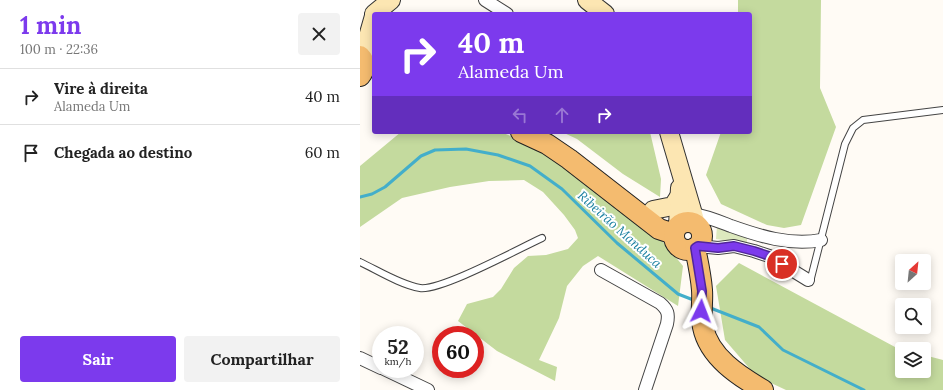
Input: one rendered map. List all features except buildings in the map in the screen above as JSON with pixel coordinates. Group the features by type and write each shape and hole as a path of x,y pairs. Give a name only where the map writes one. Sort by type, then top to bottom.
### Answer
{"main road":[{"path":"376,12 391,0"},
{"path":"588,0 603,12"},
{"path":"360,29 372,16"},
{"path":"365,67 372,26"},
{"path":"526,134 547,144 568,159 659,229 685,225"},
{"path":"548,134 567,146 663,218 685,225"},
{"path":"670,134 680,169 685,225 678,245 682,248 694,248 696,299 703,328 709,344 721,359 745,379 763,390"},
{"path":"680,169 680,195 685,225"},
{"path":"653,210 673,206 680,195"},
{"path":"696,299 691,327 696,346 709,365 739,390"}],"street":[{"path":"485,0 504,12"},
{"path":"685,225 703,216 756,234 775,238 806,243 821,240"},
{"path":"694,248 734,246 754,251 769,256 809,281"},
{"path":"601,270 660,303 667,309 667,324 645,390"},
{"path":"360,358 372,364"},
{"path":"403,378 428,390"}],"lane":[{"path":"809,281 845,144 853,128 863,120 943,110"},
{"path":"360,262 408,284 420,288 433,287 450,281 542,238"}],"green space":[{"path":"738,0 821,0 820,88 836,127 801,225 784,228 767,225 721,204 706,175 720,134 752,134 752,12 738,12"},
{"path":"399,134 506,134 530,144 638,220 664,243 683,266 678,306 598,256 583,266 567,286 559,318 539,360 557,367 555,381 497,351 484,341 484,326 464,326 458,321 467,304 493,297 501,289 514,268 528,256 546,255 568,249 578,238 575,230 564,215 543,192 524,180 489,181 450,187 402,198 360,227 360,166"},
{"path":"566,134 650,134 661,179 660,197 623,174 577,139"},
{"path":"717,226 747,238 747,242 744,243 716,239"},
{"path":"739,263 895,347 895,378 931,378 931,357 943,360 943,390 786,390 756,376 725,340 716,286"}],"waterway":[{"name":"Ribeirão Manduca","path":"360,197 372,194 385,187 421,156 435,150 466,149 498,155 530,166 562,189 617,243 678,294 696,301"},
{"name":"Ribeirão Manduca","path":"708,307 759,327 783,350 864,390"}],"route":[{"path":"701,311 702,291 695,248 698,246 718,248 734,246 769,256 782,264"}]}
